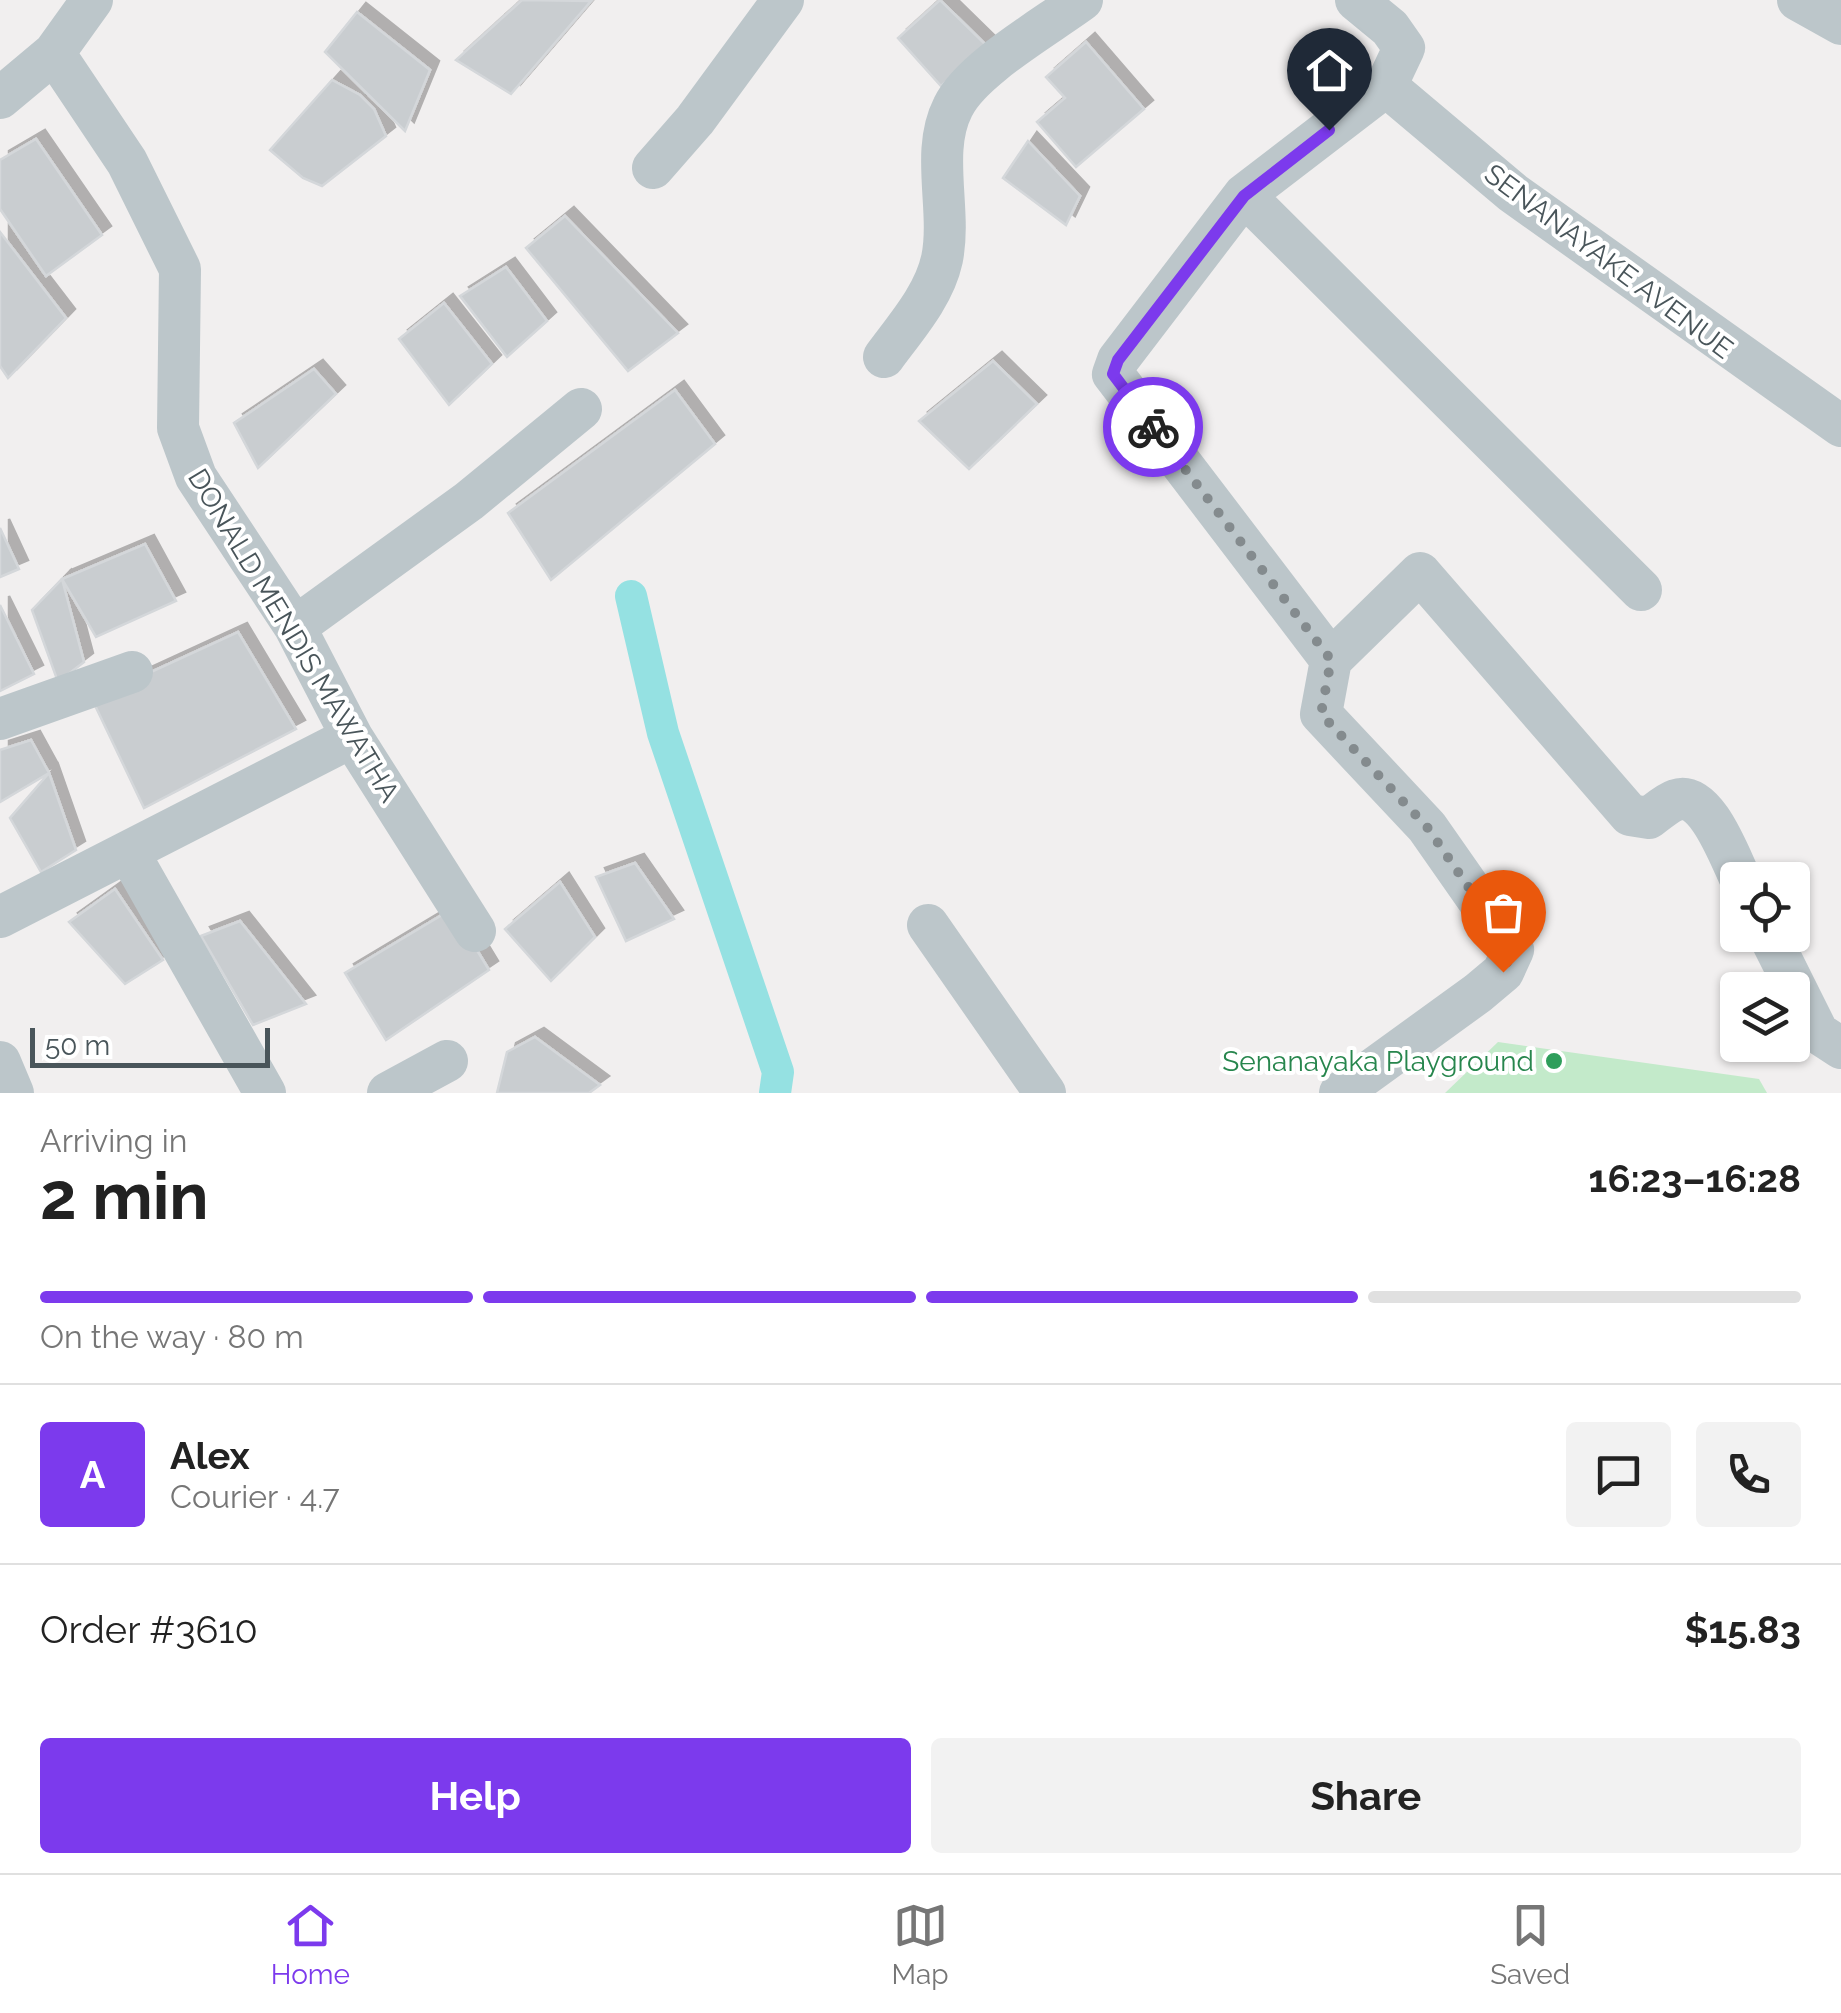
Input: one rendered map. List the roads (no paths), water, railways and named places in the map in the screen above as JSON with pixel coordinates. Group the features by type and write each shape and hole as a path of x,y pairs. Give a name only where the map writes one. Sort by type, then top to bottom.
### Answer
{"street":[{"path":"653,168 695,120 783,0"},
{"path":"884,357 929,294 942,258 945,127 954,104 970,84 1082,0"},
{"path":"1331,660 1113,374 1118,360 1244,196 1386,86 1404,48 1390,28 1356,0"},
{"path":"1798,0 1841,24"},
{"path":"0,98 54,53 78,5"},
{"name":"DONALD MENDIS MAWATHA","path":"54,53 127,162 180,269 178,428 196,477 296,627 352,736 475,930"},
{"name":"SENANAYAKE AVENUE","path":"1386,86 1512,192 1841,426"},
{"path":"1244,196 1641,590"},
{"path":"296,627 469,502 582,410"},
{"path":"1340,1093 1503,972 1512,950 1427,827 1321,714 1331,660 1420,574 1630,815 1650,818 1676,800 1691,798 1704,808 1732,862"},
{"path":"0,719 132,672"},
{"path":"0,917 352,736"},
{"path":"129,852 265,1093"},
{"path":"928,925 1044,1093"},
{"path":"1778,952 1818,1032 1841,1048"},
{"path":"388,1093 447,1061"},
{"path":"0,1062 13,1093"}],"waterway":[{"path":"631,596 663,733 778,1072 775,1093"}],"place":[{"name":"Senanayaka Playground","path":"1554,1061"}]}
